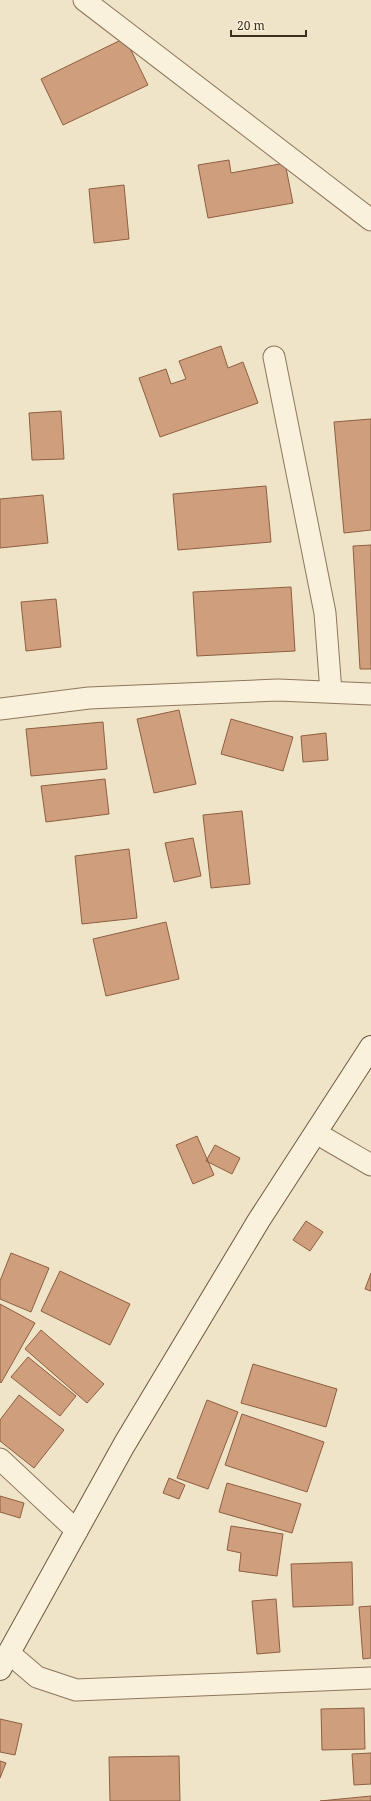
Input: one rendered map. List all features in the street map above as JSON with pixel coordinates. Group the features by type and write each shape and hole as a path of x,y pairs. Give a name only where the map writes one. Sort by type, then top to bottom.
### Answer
{"main road":[{"path":"5,1661 124,1445 259,1220 371,1047"}],"street":[{"path":"84,0 371,220"},
{"path":"274,356 325,612 331,692"},
{"path":"0,709 89,698 278,690 371,694"},
{"path":"316,1133 371,1165"},
{"path":"0,1459 77,1530"},
{"path":"5,1661 37,1677 76,1690 371,1678"}],"building":[{"path":"125,38 148,85 63,125 41,79"},
{"path":"229,160 231,173 285,163 293,203 208,218 198,165"},
{"path":"124,185 129,239 94,243 89,189"},
{"path":"221,346 228,368 243,362 258,403 160,437 139,378 166,369 171,384 186,379 179,361"},
{"path":"61,411 64,459 32,460 29,413"},
{"path":"371,419 371,530 344,533 334,422"},
{"path":"266,486 271,542 178,550 173,494"},
{"path":"43,495 48,543 0,548 0,499"},
{"path":"371,545 371,669 360,669 353,546"},
{"path":"291,587 295,651 197,656 193,592"},
{"path":"56,599 61,647 26,651 21,602"},
{"path":"179,710 196,784 154,793 137,719"},
{"path":"231,719 293,737 283,771 221,754"},
{"path":"103,722 107,769 31,776 26,729"},
{"path":"326,733 328,760 303,762 301,736"},
{"path":"105,779 109,814 46,822 41,786"},
{"path":"242,811 250,884 211,888 203,815"},
{"path":"193,838 201,876 174,882 165,843"},
{"path":"129,849 137,918 82,924 75,856"},
{"path":"166,922 179,979 106,996 93,939"},
{"path":"197,1136 214,1175 193,1184 176,1145"},
{"path":"215,1145 240,1158 232,1174 206,1161"},
{"path":"306,1221 323,1232 310,1251 293,1240"},
{"path":"11,1253 49,1268 31,1312 0,1299 0,1281"},
{"path":"60,1271 130,1304 110,1345 41,1311"},
{"path":"371,1273 371,1291 365,1289"},
{"path":"0,1304 35,1323 1,1383 0,1382"},
{"path":"41,1330 104,1384 87,1403 25,1349"},
{"path":"28,1357 76,1396 60,1416 11,1377"},
{"path":"253,1364 337,1389 326,1427 241,1403"},
{"path":"19,1395 64,1430 34,1468 0,1441 0,1420"},
{"path":"207,1400 238,1412 208,1489 177,1478"},
{"path":"242,1414 324,1442 307,1492 225,1465"},
{"path":"169,1478 185,1485 179,1499 163,1493"},
{"path":"227,1483 301,1504 292,1533 219,1512"},
{"path":"0,1496 24,1503 20,1518 0,1512"},
{"path":"231,1526 283,1534 277,1576 239,1571 241,1553 227,1550"},
{"path":"352,1562 353,1605 293,1607 291,1564"},
{"path":"276,1599 280,1652 257,1654 252,1601"},
{"path":"371,1606 371,1658 363,1659 359,1607"},
{"path":"364,1708 365,1749 322,1750 321,1709"},
{"path":"0,1719 22,1724 15,1755 0,1752"},
{"path":"371,1753 371,1784 354,1785 352,1754"},
{"path":"179,1756 180,1801 110,1801 109,1757"},
{"path":"0,1761 6,1763 0,1778"},
{"path":"371,1796 371,1801 320,1801"}]}
